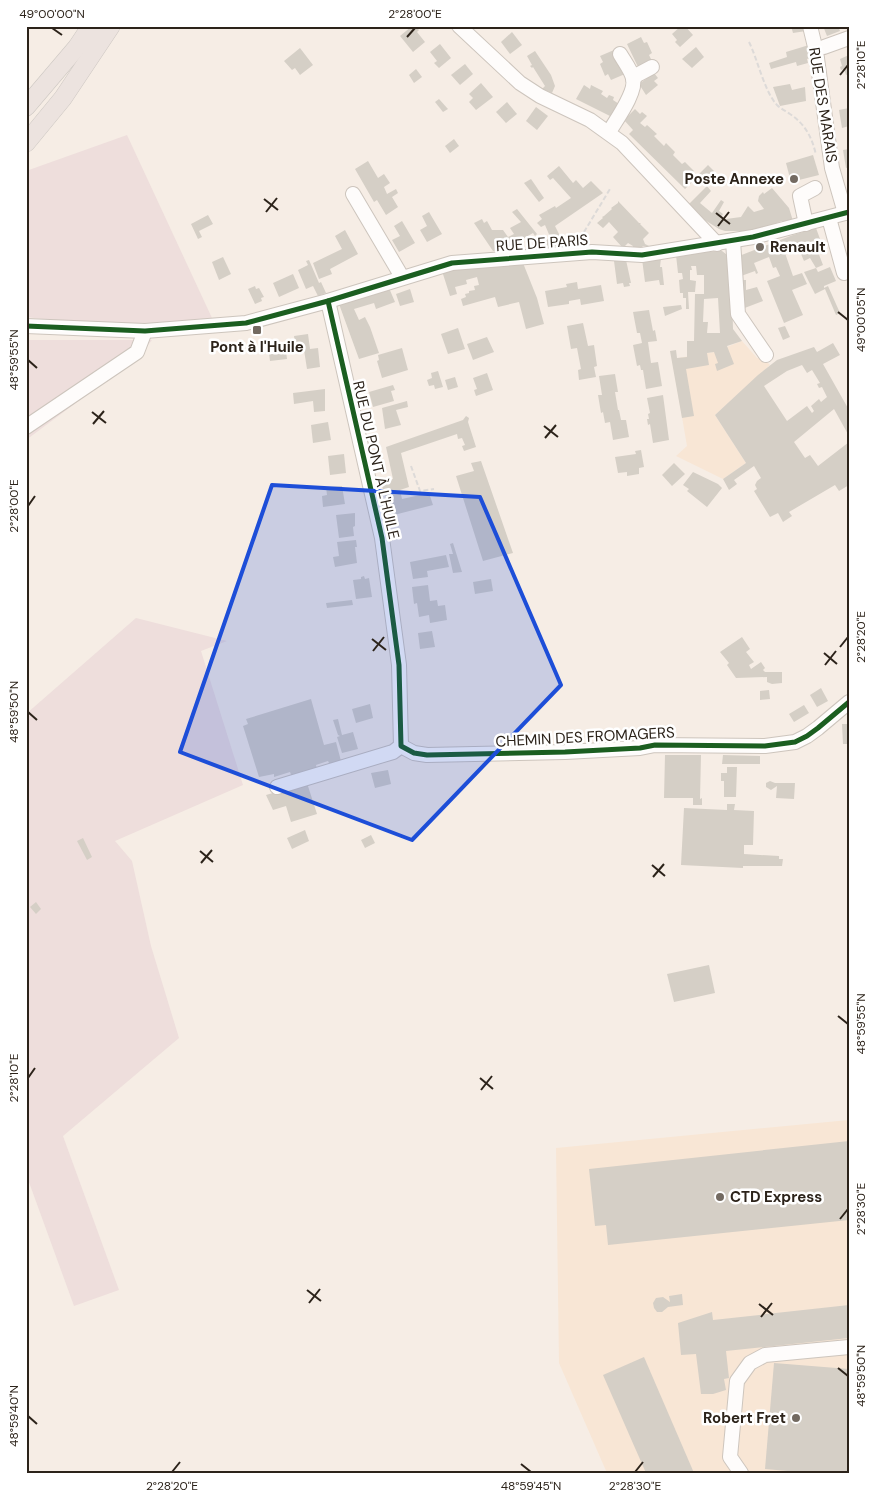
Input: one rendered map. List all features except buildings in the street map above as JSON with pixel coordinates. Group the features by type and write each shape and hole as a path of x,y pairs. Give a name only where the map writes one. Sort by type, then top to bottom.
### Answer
{"main road":[{"path":"26,107 77,47 91,26"},
{"path":"26,143 63,98 111,26"}],"street":[{"path":"459,26 520,83 540,96 590,120 622,142 717,244"},
{"name":"RUE DES MARAIS","path":"810,26 816,51 832,168 847,212"},
{"path":"824,48 849,38"},
{"path":"609,132 626,104 633,86 633,79 620,54"},
{"path":"633,79 652,67"},
{"path":"806,224 800,196 815,188"},
{"path":"354,194 402,277"},
{"name":"RUE DE PARIS","path":"26,326 145,331 246,323 328,301 452,263 592,252 642,256 734,241 847,212"},
{"path":"829,218 844,273"},
{"path":"734,241 738,314 766,355"},
{"name":"RUE DU PONT À L'HUILE","path":"328,301 382,538 399,665 401,746"},
{"path":"26,427 137,352 145,331"},
{"name":"CHEMIN DES FROMAGERS","path":"401,746 414,753 427,755 565,752 640,748 655,745 765,746 795,742 807,736 849,702"},
{"path":"277,787 393,752 401,746"},
{"path":"741,1473 730,1457 737,1381 750,1363 765,1355 849,1347"}],"path":[{"path":"749,42 769,92 777,105 803,124 809,135 817,160"},
{"path":"592,252 584,232 610,189"},
{"path":"411,466 420,491 434,489"}],"highlighted area":[{"path":"272,485 480,497 561,685 412,840 180,752"}],"shaded area":[{"path":"127,135 212,318 148,325 75,323 26,317 26,171"},
{"path":"26,340 152,340 139,356 26,440"},
{"path":"742,341 757,358 764,359 770,365 715,415 746,463 723,479 676,456 687,446 672,359 714,352"},
{"path":"136,618 227,641 201,651 243,785 115,841 132,861 151,946 179,1038 63,1136 119,1290 74,1306 26,1174 26,714"},
{"path":"849,1120 849,1473 607,1473 559,1363 556,1148"}],"cycle path":[{"path":"26,326 145,331 246,323 328,301 452,263 592,252 642,255 753,237 849,212"},
{"path":"328,301 382,538 399,665 401,746 414,753 427,755 565,752 640,748 655,745 765,746 795,742 807,736 849,702"}],"place":[{"name":"Poste Annexe","path":"794,179"},
{"name":"Renault","path":"760,247"},
{"name":"Pont à l'Huile","path":"257,330"},
{"name":"CTD Express","path":"720,1197"},
{"name":"Robert Fret","path":"796,1418"}]}
